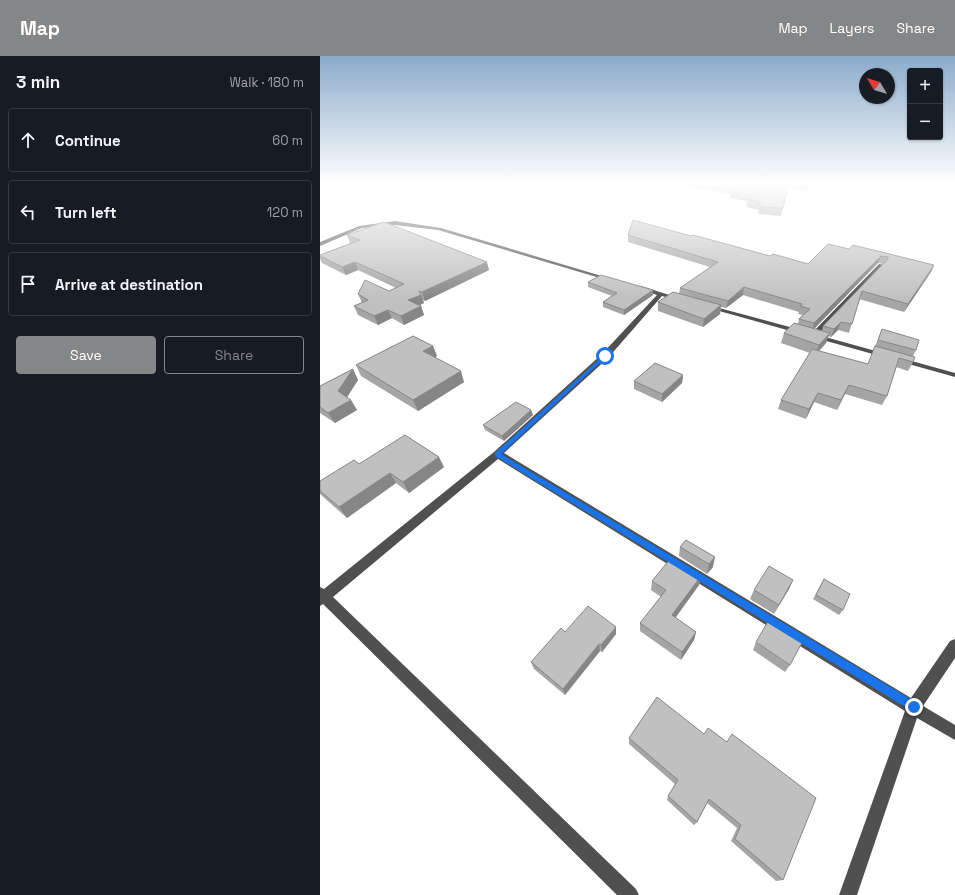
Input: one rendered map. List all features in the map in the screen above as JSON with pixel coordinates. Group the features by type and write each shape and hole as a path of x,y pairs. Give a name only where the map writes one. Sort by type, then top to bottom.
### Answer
{"street":[{"path":"320,244 361,227 395,223 439,229 623,283"},
{"path":"813,336 881,265"},
{"path":"630,285 684,300"},
{"path":"630,895 321,597 497,454 605,356 661,294"},
{"path":"699,304 955,376"},
{"path":"497,454 955,733"},
{"path":"848,895 914,707 955,646"}],"building":[{"path":"384,222 487,262 422,292 419,291 421,295 408,300 421,306 401,316 388,310 374,316 354,306 368,300 358,294 365,280 389,291 404,284 355,262 342,267 320,256 360,240 347,235"},
{"path":"632,222 641,222 770,256 773,254 808,264 828,244 849,249 853,245 934,265 908,304 862,291 852,324 841,322 834,329 823,326 888,259 888,257 881,256 814,323 799,319 810,309 800,306 802,304 744,287 728,301 680,288 718,262 628,235"},
{"path":"601,275 653,290 624,310 603,302 617,293 588,282"},
{"path":"673,292 721,305 704,319 658,302"},
{"path":"794,323 830,333 819,345 784,333"},
{"path":"882,329 919,340 916,350 878,340"},
{"path":"413,336 433,346 423,351 461,371 413,400 356,365"},
{"path":"875,346 915,357 913,362 899,358 887,396 849,385 841,400 818,393 809,409 781,400 812,349 868,364"},
{"path":"655,363 683,375 662,394 634,381"},
{"path":"353,369 338,391 351,400 328,413 320,407 320,386"},
{"path":"516,402 531,410 502,436 483,425"},
{"path":"405,435 439,457 403,482 390,473 339,507 320,491 320,481 354,460 359,464"},
{"path":"686,540 715,557 709,564 680,547"},
{"path":"671,558 701,576 672,615 696,632 682,652 640,623 666,590 652,581"},
{"path":"769,566 793,580 779,605 754,590"},
{"path":"824,579 850,594 843,610 816,595"},
{"path":"588,606 616,627 601,645 599,644 563,689 531,662 561,628 565,632"},
{"path":"770,618 804,639 790,665 756,642"},
{"path":"657,697 704,734 708,728 727,742 732,734 816,798 783,880 735,839 741,825 709,799 697,822 668,796 678,780 629,738"}],"route":[{"path":"605,356 497,454 914,707"}]}
